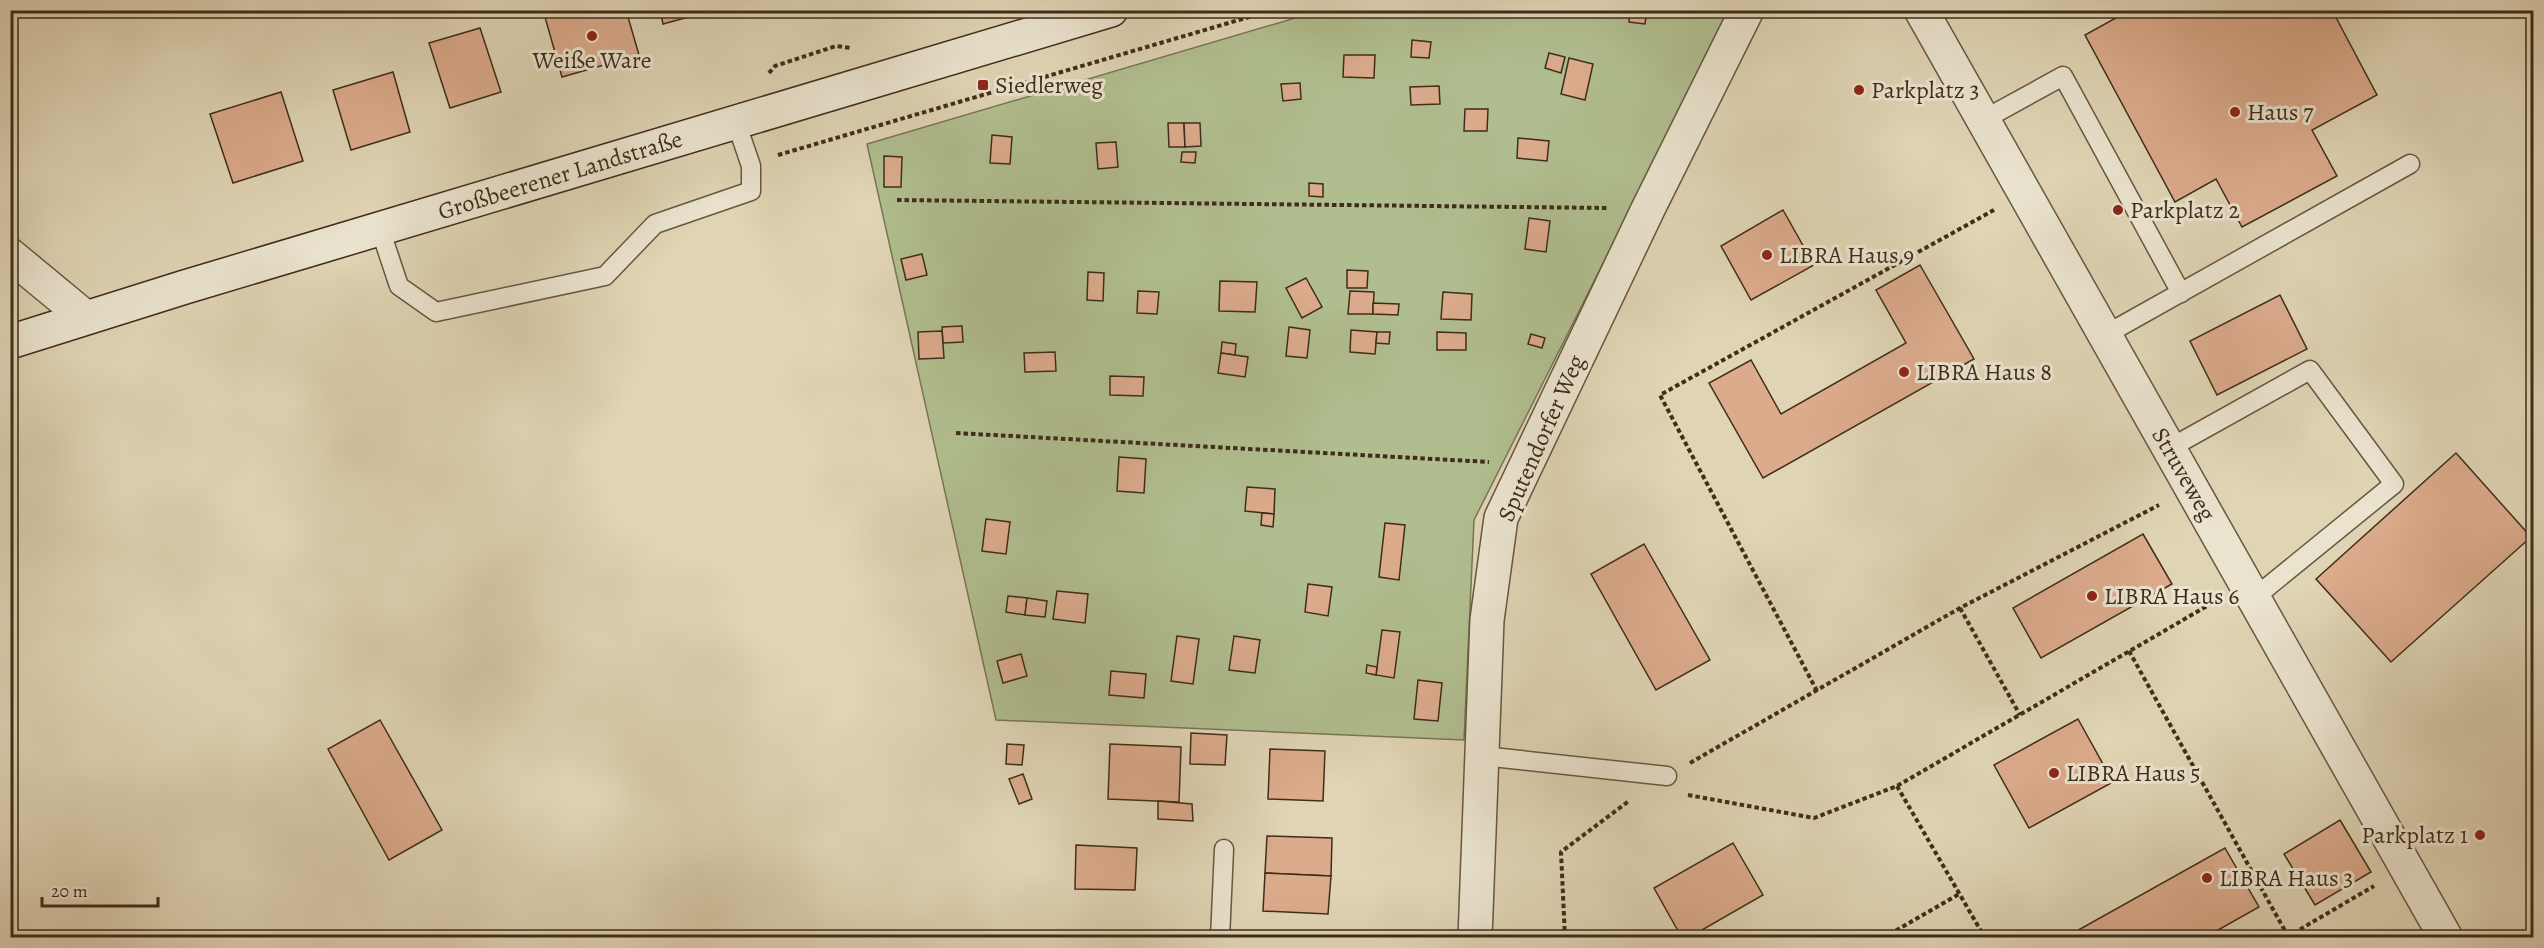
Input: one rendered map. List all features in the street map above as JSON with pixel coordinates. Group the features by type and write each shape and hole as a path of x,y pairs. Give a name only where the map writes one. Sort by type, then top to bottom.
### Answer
{"street":[{"name":"Sputendorfer Weg","path":"1475,938 1487,620 1501,518 1648,209 1747,10"},
{"name":"Struveweg","path":"1921,10 2023,194 2446,938"},
{"name":"Großbeerener Landstraße","path":"10,342 85,317 1091,14"},
{"path":"10,255 85,317"}],"lane":[{"path":"1983,120 2063,76 2181,293"},
{"path":"380,229 399,286 436,312 605,276 655,224 751,191 751,166 736,122"},
{"path":"2105,335 2410,164"},
{"path":"2169,448 2310,370 2394,484 2250,591"},
{"path":"1483,756 1667,776"},
{"path":"1220,938 1224,849"}],"path":[{"path":"751,166 789,150 990,94 1273,10"},
{"path":"1817,691 1660,395 2023,194"},
{"path":"897,200 1648,209"},
{"path":"956,433 1489,462 1525,468"},
{"path":"1564,938 1561,852 1648,787 1960,608 2159,505 2164,515"},
{"path":"1681,793 1815,818 1897,786 2212,603 2250,591"},
{"path":"2207,593 2212,603"},
{"path":"1960,608 2020,715"},
{"path":"2129,651 2288,937 2406,867"},
{"path":"1897,786 1984,938"},
{"path":"1883,938 1959,894"}],"green space":[{"path":"1319,11 1730,11 1474,520 1464,740 996,720 867,144"}],"building":[{"path":"543,10 626,10 639,55 562,77"},
{"path":"660,10 714,10 663,24"},
{"path":"1551,10 1574,10 1574,15 1551,14"},
{"path":"1630,10 1647,10 1645,24 1629,22"},
{"name":"Haus 7","path":"2130,10 2332,10 2377,95 2312,130 2337,176 2242,227 2216,179 2175,202 2085,35"},
{"path":"480,28 501,92 450,108 429,43"},
{"path":"1412,40 1431,42 1429,58 1411,57"},
{"path":"1549,53 1565,57 1561,73 1545,68"},
{"path":"1344,55 1375,55 1374,78 1343,77"},
{"path":"1569,58 1593,64 1585,100 1561,94"},
{"path":"393,72 410,132 351,150 333,90"},
{"path":"1300,83 1301,99 1283,101 1281,84"},
{"path":"1439,86 1440,104 1411,105 1410,87"},
{"path":"281,92 303,161 233,183 210,114"},
{"path":"1465,109 1488,109 1487,131 1464,131"},
{"path":"1168,123 1184,123 1185,147 1169,147"},
{"path":"1184,123 1200,123 1201,146 1185,147"},
{"path":"992,135 1012,137 1010,164 990,163"},
{"path":"1518,138 1549,141 1547,161 1517,158"},
{"path":"1116,142 1118,167 1098,169 1096,143"},
{"path":"1182,152 1196,152 1195,163 1181,162"},
{"path":"884,156 902,157 901,187 884,187"},
{"path":"1309,183 1323,184 1323,197 1309,196"},
{"name":"LIBRA Haus 9","path":"1783,210 1814,265 1751,300 1721,246"},
{"path":"1529,218 1550,221 1546,252 1525,249"},
{"path":"922,254 927,275 906,280 901,259"},
{"name":"LIBRA Haus 8","path":"1920,265 1974,359 1763,478 1709,383 1751,360 1781,414 1906,343 1876,290"},
{"path":"1347,270 1368,271 1367,288 1347,288"},
{"path":"1088,272 1104,273 1103,301 1087,300"},
{"path":"1306,278 1322,307 1302,318 1286,288"},
{"path":"1220,281 1257,282 1255,312 1219,311"},
{"path":"1138,291 1159,292 1157,314 1137,313"},
{"path":"1350,291 1374,292 1373,314 1348,314"},
{"path":"1443,292 1472,294 1471,320 1441,319"},
{"path":"2280,295 2307,349 2217,395 2190,341"},
{"path":"1373,303 1399,304 1398,315 1373,314"},
{"path":"962,326 963,342 943,343 942,327"},
{"path":"1289,327 1310,330 1307,358 1286,356"},
{"path":"1351,330 1377,332 1375,354 1350,352"},
{"path":"942,331 944,358 919,359 918,332"},
{"path":"1377,332 1390,332 1389,344 1376,343"},
{"path":"1437,332 1466,333 1466,350 1437,350"},
{"path":"1531,334 1545,338 1542,348 1528,344"},
{"path":"1222,342 1236,344 1235,355 1221,353"},
{"path":"1055,352 1056,371 1025,372 1024,353"},
{"path":"1221,353 1248,357 1245,377 1218,373"},
{"path":"1110,376 1144,377 1143,396 1110,395"},
{"path":"2456,453 2531,537 2391,662 2316,579"},
{"path":"1119,457 1146,459 1144,493 1117,491"},
{"path":"1247,487 1275,489 1274,514 1245,511"},
{"path":"1262,513 1274,514 1273,527 1261,525"},
{"path":"986,519 1010,522 1006,554 982,551"},
{"path":"1385,523 1405,525 1399,580 1379,577"},
{"name":"LIBRA Haus 6","path":"2143,534 2172,584 2041,658 2013,608"},
{"path":"1644,544 1710,660 1656,690 1591,574"},
{"path":"1308,584 1332,587 1328,616 1305,612"},
{"path":"1057,591 1088,594 1085,623 1053,619"},
{"path":"1008,596 1027,598 1025,615 1006,612"},
{"path":"1027,598 1047,601 1045,617 1025,615"},
{"path":"1382,630 1400,632 1394,678 1376,675"},
{"path":"1177,636 1199,639 1193,684 1171,681"},
{"path":"1234,636 1260,640 1255,673 1229,670"},
{"path":"1021,654 1027,676 1003,683 997,661"},
{"path":"1367,665 1377,667 1376,675 1366,673"},
{"path":"1111,671 1146,674 1144,698 1109,695"},
{"path":"1418,680 1442,683 1438,721 1414,719"},
{"name":"LIBRA Haus 5","path":"2078,719 2113,782 2029,828 1994,765"},
{"path":"380,720 442,830 389,860 328,749"},
{"path":"1191,733 1227,735 1225,765 1190,764"},
{"path":"1007,744 1024,745 1022,765 1006,764"},
{"path":"1110,744 1181,747 1179,802 1108,799"},
{"path":"1270,749 1325,751 1323,801 1268,799"},
{"path":"1023,774 1032,799 1019,804 1009,779"},
{"path":"1158,801 1192,804 1193,821 1158,819"},
{"path":"2340,820 2371,872 2315,905 2284,854"},
{"path":"1267,836 1332,838 1331,876 1265,873"},
{"path":"1733,843 1763,895 1688,938 1682,938 1654,888"},
{"path":"1076,845 1137,848 1135,890 1075,889"},
{"name":"LIBRA Haus 3","path":"2225,848 2259,907 2204,938 2064,938"},
{"path":"1265,873 1331,876 1328,914 1263,911"},
{"path":"1113,934 1171,937 1171,938 1113,938"}],"place":[{"name":"Weiße Ware","path":"592,36"},
{"name":"Siedlerweg","path":"983,85"},
{"name":"Parkplatz 3","path":"1859,90"},
{"name":"Haus 7","path":"2235,112"},
{"name":"Parkplatz 2","path":"2118,210"},
{"name":"LIBRA Haus 9","path":"1767,255"},
{"name":"LIBRA Haus 8","path":"1904,372"},
{"name":"LIBRA Haus 6","path":"2092,596"},
{"name":"LIBRA Haus 5","path":"2054,773"},
{"name":"Parkplatz 1","path":"2480,835"},
{"name":"LIBRA Haus 3","path":"2207,878"}]}
